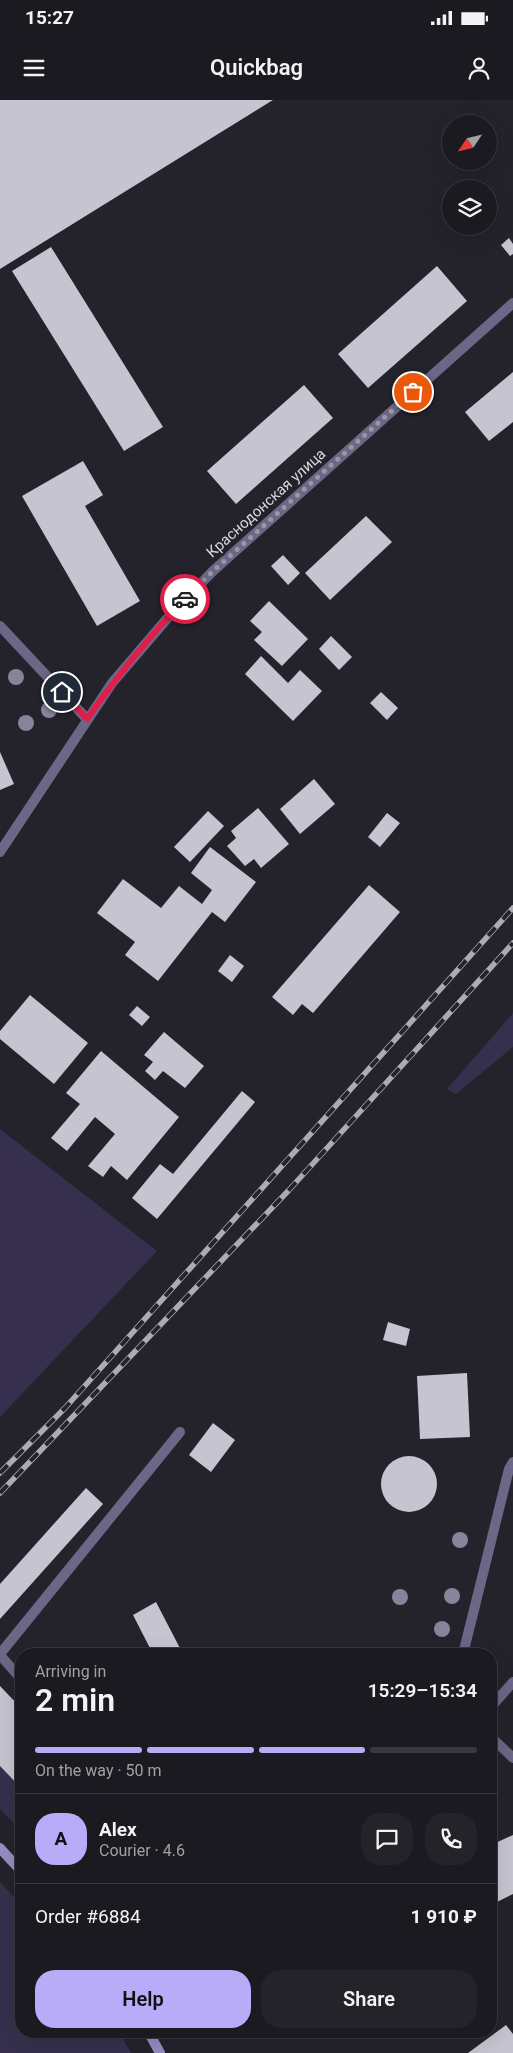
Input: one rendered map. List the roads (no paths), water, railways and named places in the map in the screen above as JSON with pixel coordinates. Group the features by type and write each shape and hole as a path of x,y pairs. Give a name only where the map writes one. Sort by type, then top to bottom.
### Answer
{"main road":[{"path":"0,1848 15,1864"},
{"path":"152,2038 160,2053"}],"street":[{"name":"Краснодонская улица","path":"0,852 87,719 112,683 139,650 213,571 513,303"},
{"path":"0,626 87,719"},
{"path":"15,1672 0,1654 180,1432"},
{"path":"464,1648 509,1469 513,1462"},
{"path":"497,1700 513,1682"},
{"path":"497,1743 513,1758"}],"railway":[{"path":"0,1473 65,1408 513,908"},
{"path":"0,1493 289,1190 513,943"}]}
